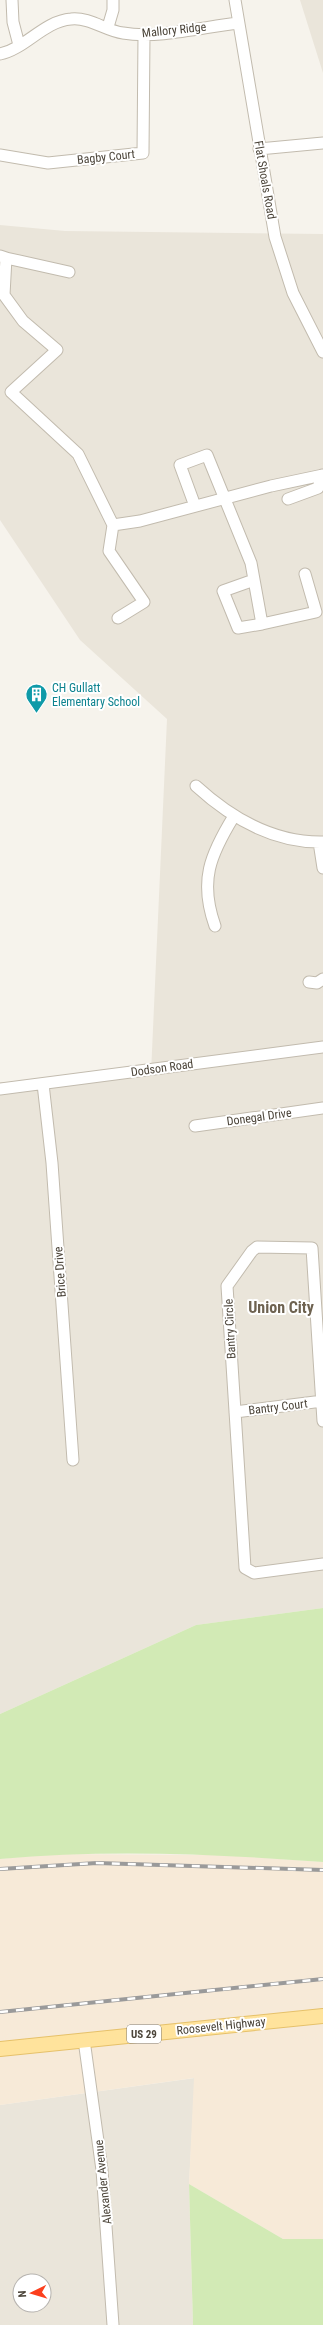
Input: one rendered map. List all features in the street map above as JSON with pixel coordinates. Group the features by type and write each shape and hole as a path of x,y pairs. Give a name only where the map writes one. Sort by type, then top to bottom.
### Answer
{"main road":[{"name":"Roosevelt Highway","path":"0,2049 323,2016"}],"street":[{"path":"12,0 13,22 19,45"},
{"path":"108,27 113,10 113,0"},
{"name":"Flat Shoals Road","path":"235,0 275,237 283,267 293,293 323,352"},
{"name":"Mallory Ridge","path":"0,54 57,23 71,19 99,23 122,33 144,35 238,23"},
{"name":"Bagby Court","path":"0,155 48,163 143,153 144,35"},
{"path":"260,149 323,143"},
{"path":"69,272 3,257 4,295 23,321 57,350 11,392 78,454 113,525 108,551 144,602 118,618"},
{"path":"195,506 180,465 206,455 250,563 262,624"},
{"path":"113,525 140,522 224,498 322,475"},
{"path":"288,499 318,488 322,475"},
{"path":"254,580 223,591 238,628 316,612 305,574"},
{"path":"196,786 214,803 234,816 278,836 321,842 323,868"},
{"path":"215,926 207,898 208,870 216,844 234,816"},
{"path":"309,982 317,983 323,979"},
{"name":"Dodson Road","path":"0,1089 323,1047"},
{"name":"Brice Drive","path":"43,1084 52,1163 73,1460"},
{"name":"Donegal Drive","path":"195,1126 323,1108"},
{"name":"Bantry Circle","path":"323,1421 312,1248 257,1247 252,1251 227,1286 245,1568 254,1573 323,1564"},
{"name":"Bantry Court","path":"235,1412 322,1401"},
{"name":"Alexander Avenue","path":"84,2040 102,2170 113,2325"}],"shaded area":[{"path":"300,0 323,0 323,73"},
{"path":"0,225 65,231 323,234 323,1608 196,1625 0,1714 0,1082 42,1083 151,1073 167,719 80,640 0,520"},
{"path":"53,1854 222,1855 323,1862 323,2239 283,2239 189,2184 194,2078 0,2105 0,1859"},
{"path":"195,2078 189,2184 193,2325 0,2325 0,2105"}],"green space":[{"path":"323,1608 323,1862 202,1855 121,1853 0,1859 0,1714 196,1625"},
{"path":"189,2184 283,2239 323,2239 323,2325 193,2325"}],"railway":[{"path":"0,1869 97,1863 323,1870"},
{"path":"0,2012 323,1979"}],"place":[{"name":"CH Gullatt Elementary School","path":"37,714"}],"district":[{"name":"Union City","path":"281,1307"}]}
